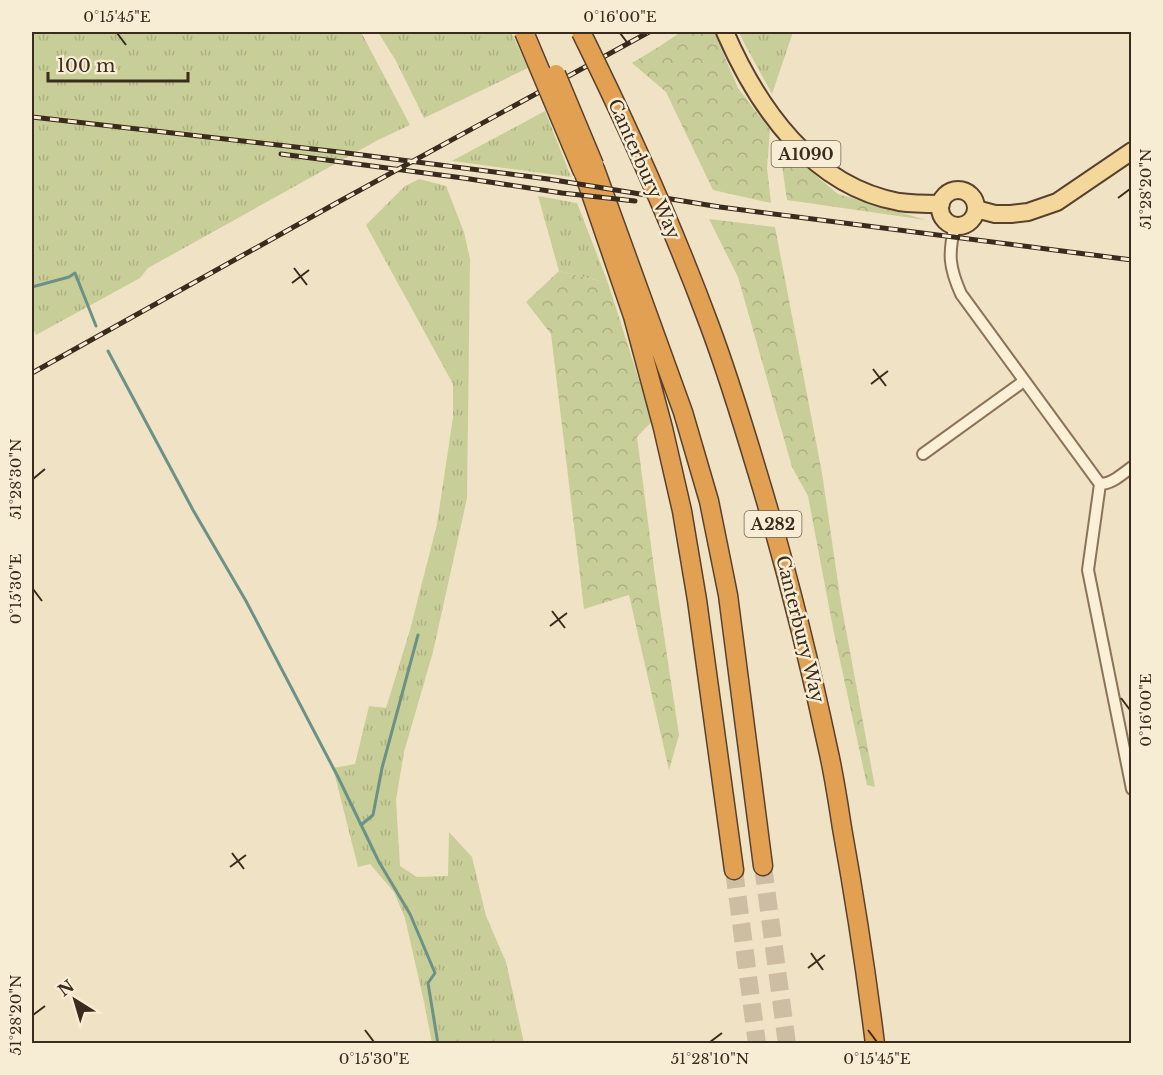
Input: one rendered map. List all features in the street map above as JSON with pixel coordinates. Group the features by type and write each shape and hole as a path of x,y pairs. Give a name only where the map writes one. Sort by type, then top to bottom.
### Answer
{"highway":[{"path":"524,32 583,172 606,217 683,412 709,501 728,595 762,866"},
{"path":"537,32 576,120 606,217 663,428 682,511 699,610 734,870"},
{"name":"Canterbury Way","path":"581,32 616,103 702,306 740,413 775,530 803,635 829,752 859,922 876,1044"}],"main road":[{"name":"A1090","path":"725,32 746,74 769,112 811,158 840,178 880,197 899,202 941,204"},
{"path":"976,209 995,214 1011,214 1028,212 1058,202 1131,151"},
{"path":"963,190 972,195 974,199 975,215 967,224 955,225 949,223 942,215 941,204 949,192 963,190"}],"street":[{"path":"955,225 950,258 961,294 1100,484 1088,570 1131,789"},
{"path":"923,454 1024,381"},
{"path":"1100,484 1106,484 1131,467"}],"green space":[{"path":"32,32 361,32 410,125 378,140 148,268 140,278 36,335 32,326"},
{"path":"378,32 511,32 528,68 424,118 396,61"},
{"path":"681,32 714,32 738,88 770,130 767,168 771,203 713,190 666,92 632,63"},
{"path":"739,32 793,32 772,94 743,41"},
{"path":"545,111 571,177 452,161"},
{"path":"779,145 838,194 926,220 787,200"},
{"path":"419,179 446,186 464,232 470,259 467,498 433,652 404,752 396,800 400,866 417,877 448,876 449,832 472,857 486,916 506,962 524,1043 432,1043 405,918 394,892 370,864 358,867 333,768 355,764 369,706 386,708 410,630 437,524 453,417 453,384 366,225 405,186"},
{"path":"538,196 577,203 608,283 559,271"},
{"path":"709,219 775,227 822,473 841,603 875,787 867,785 833,628 808,496 792,467 738,277"},
{"path":"559,271 608,283 652,421 637,437 679,735 669,770 629,595 584,609 551,334 526,302"}],"waterway":[{"path":"32,287 69,277 75,273 96,326"},
{"path":"108,351 193,510 246,601 338,777 379,862 410,914 435,973 428,983 438,1044"},
{"path":"361,825 373,815 382,768 418,635"}],"tunnel":[{"path":"763,866 787,1044"},
{"path":"734,870 757,1044"}],"railway":[{"path":"32,373 649,32"},
{"path":"32,117 339,152 548,179 720,207 1132,260"},
{"path":"281,154 635,201"}]}
